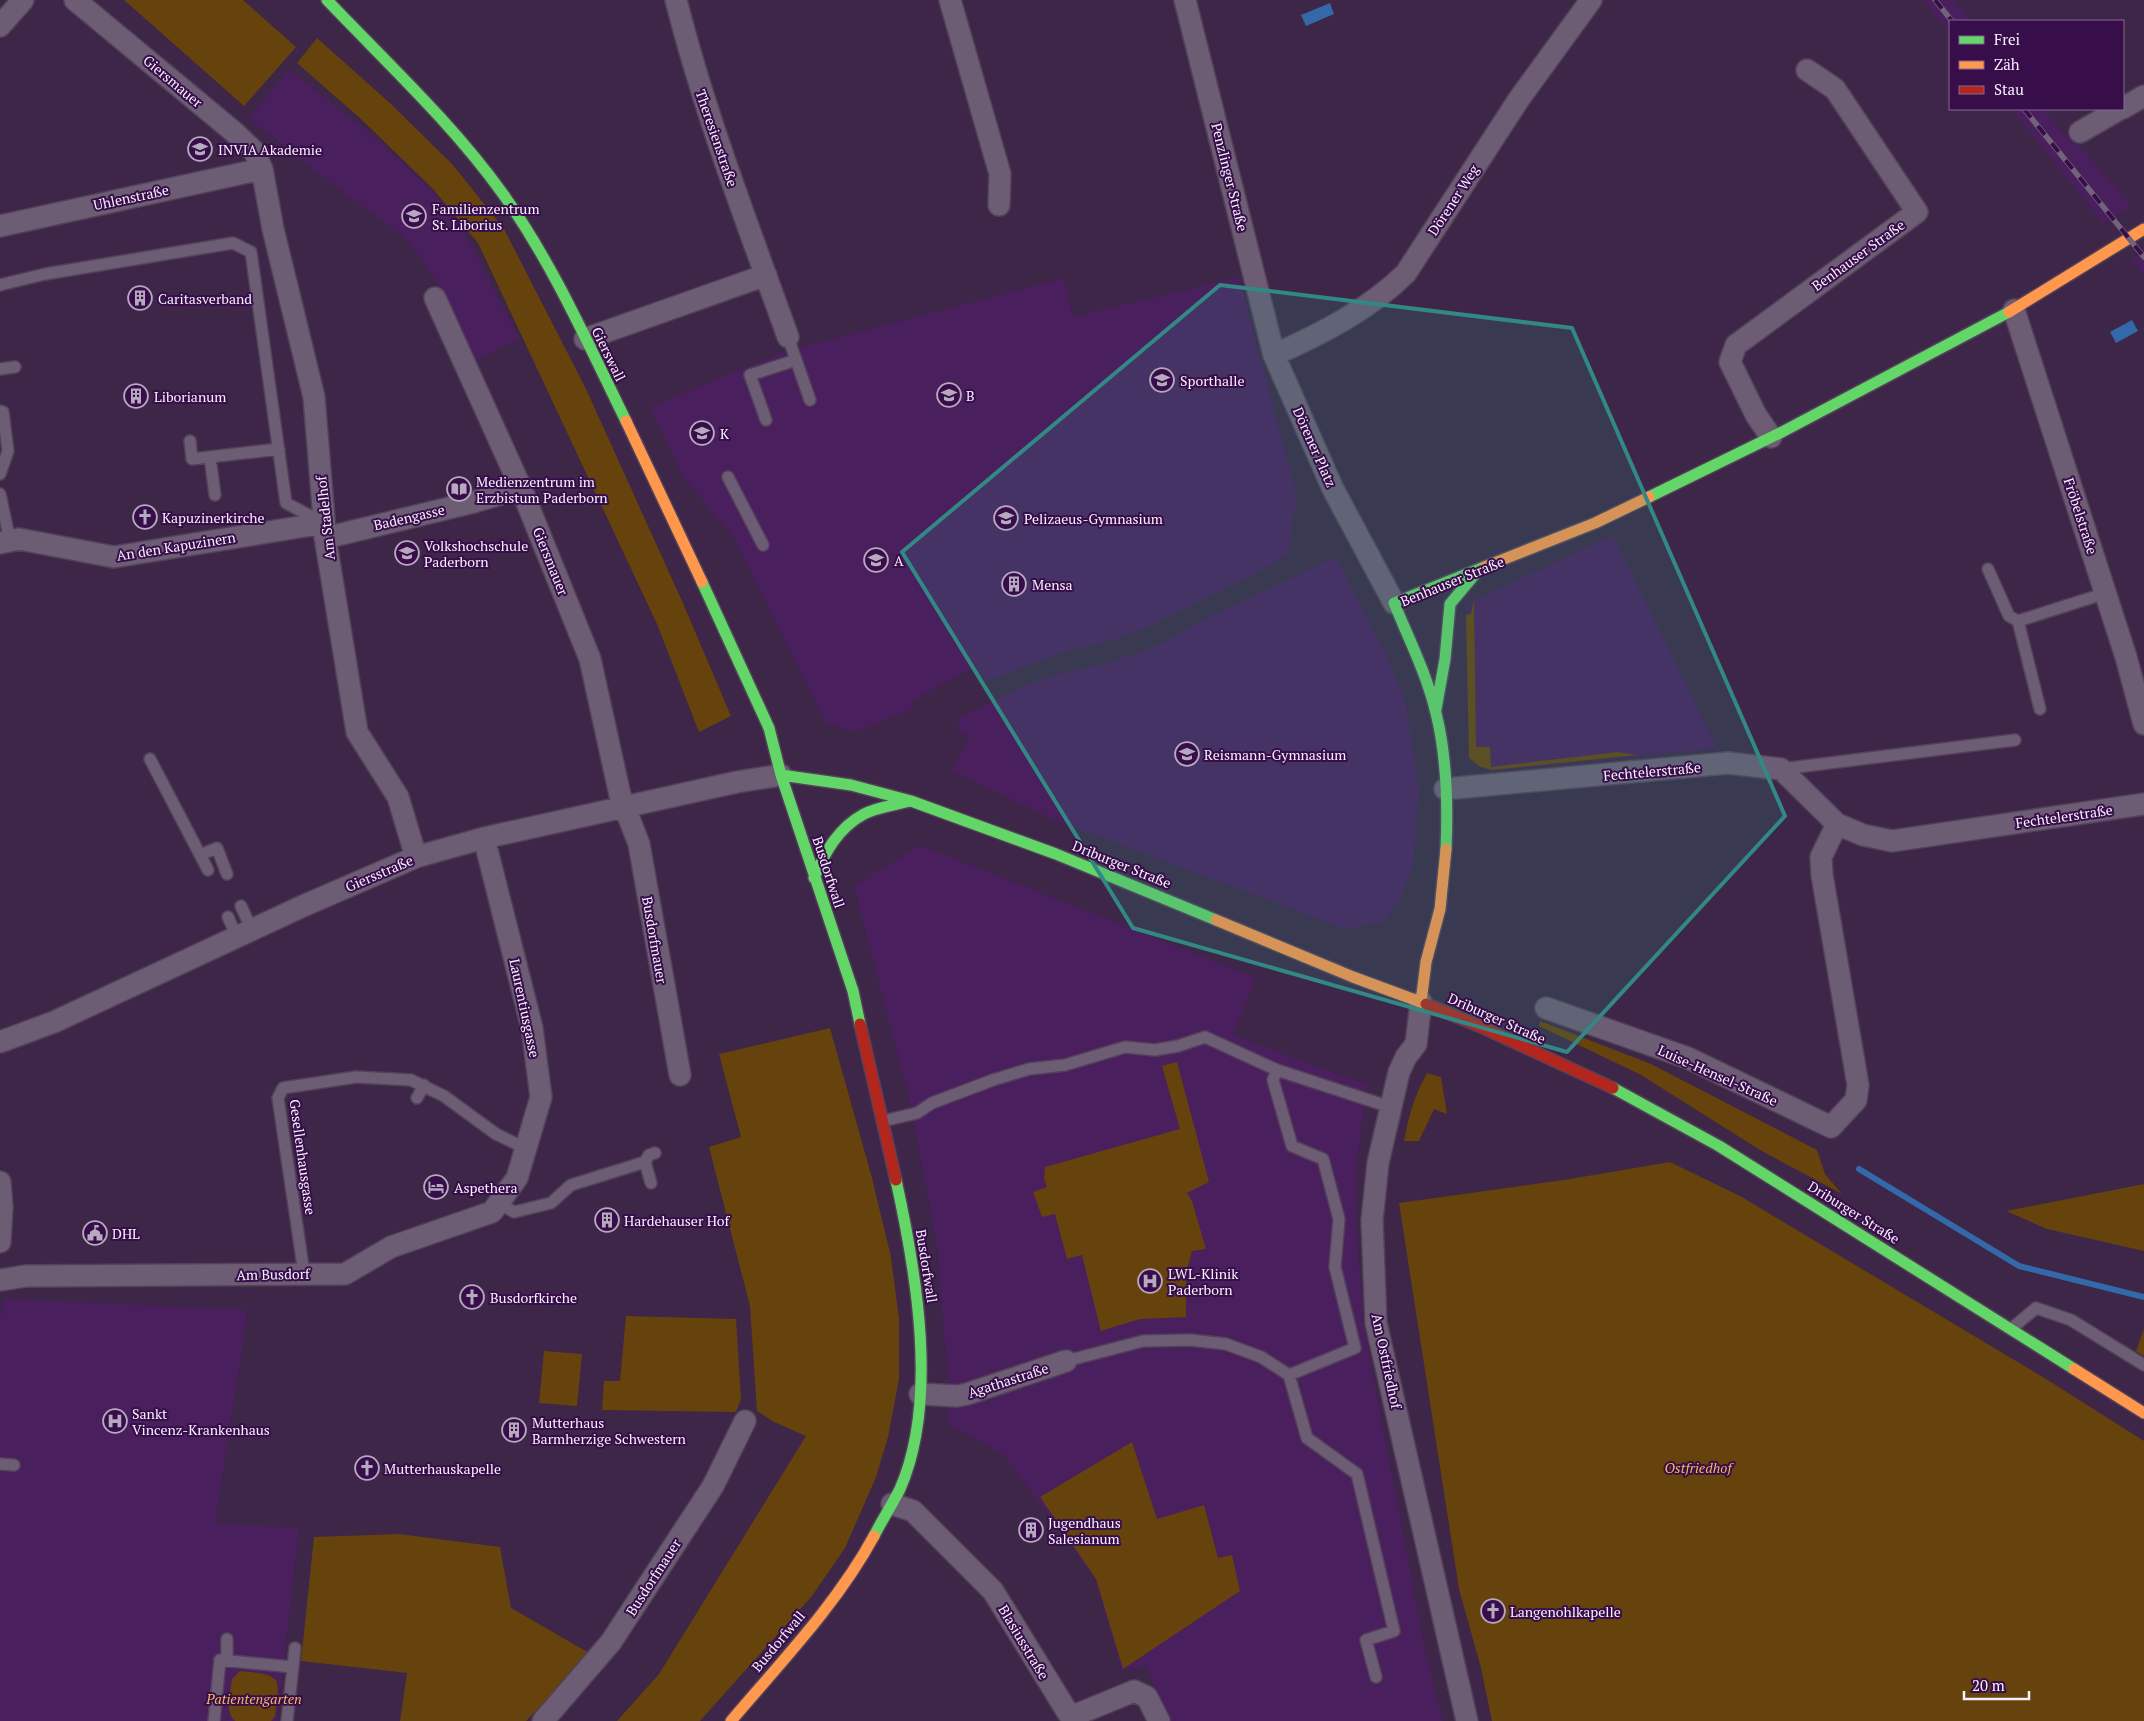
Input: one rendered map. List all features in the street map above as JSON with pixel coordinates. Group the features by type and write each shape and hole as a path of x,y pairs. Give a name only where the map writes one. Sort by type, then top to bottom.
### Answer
{"main road":[{"name":"Gierswall","path":"327,0 458,136 503,194 545,258 651,471 768,728 781,775"},
{"name":"Benhauser Straße","path":"1421,1002 1426,958 1440,909 1445,846 1445,789 1440,734 1436,713 1423,672 1394,603 1595,523 1771,437 2014,310 2144,229"},
{"path":"1436,713 1445,659 1450,604 1479,570"},
{"name":"Driburger Straße","path":"781,775 851,785 911,801 1056,854 1352,977 1421,1002 1571,1068 1648,1105 1754,1167 2144,1413"},
{"name":"Busdorfwall","path":"731,1721 827,1606 860,1563 900,1488 914,1443 920,1394 920,1320 913,1263 883,1121 853,991 781,775"},
{"path":"814,878 824,854 838,834 865,813 911,801"}],"street":[{"name":"Giersmauer","path":"75,0 234,132 254,152 262,170"},
{"name":"Theresienstraße","path":"676,0 692,63 713,129 788,337"},
{"path":"950,0 1000,174 999,205"},
{"name":"Penzlinger Straße","path":"1184,0 1188,9 1274,354"},
{"name":"Dörener Weg","path":"1274,354 1312,338 1381,296 1406,273 1519,99 1591,0"},
{"name":"Benhauser Straße","path":"1771,437 1756,415 1730,362 1736,345 1917,212 1835,88 1806,70"},
{"path":"2124,107 2144,96"},
{"path":"2080,132 2118,110"},
{"name":"Uhlenstraße","path":"0,226 262,170"},
{"name":"Am Stadelhof","path":"262,170 273,229 314,397 324,530 357,732 398,797 416,857"},
{"path":"585,339 766,275"},
{"name":"Giersmauer","path":"435,298 521,488 590,659 620,794 625,807"},
{"name":"Fröbelstraße","path":"2014,310 2106,593 2144,724"},
{"name":"Dörener Platz","path":"1274,354 1333,489 1358,539 1394,603"},
{"name":"Badengasse","path":"324,530 474,502 521,488"},
{"name":"An den Kapuzinern","path":"5,542 19,540 114,557 324,530"},
{"name":"Fechtelerstraße","path":"1445,789 1728,763 1781,768 1837,824 1863,834 1892,841 2144,804"},
{"name":"Giersstraße","path":"0,1042 54,1022 416,857 484,838 737,782 781,775"},
{"name":"Busdorfmauer","path":"625,807 639,844 680,1075"},
{"name":"Luise-Hensel-Straße","path":"1546,1008 1688,1058 1832,1127 1856,1100 1858,1085 1822,875 1821,857 1837,824"},
{"name":"Laurentiusgasse","path":"484,838 532,1028 541,1097 517,1178"},
{"name":"Am Ostfriedhof","path":"1421,1002 1416,1044 1406,1057 1399,1072 1378,1163 1372,1220 1376,1323 1467,1721"},
{"name":"Am Busdorf","path":"0,1280 26,1276 345,1274 391,1247 492,1212 517,1178"},
{"path":"0,1242 1,1190"},
{"name":"Agathastraße","path":"920,1394 957,1396 967,1394 1066,1361"},
{"name":"Busdorfmauer","path":"543,1721 611,1642 713,1486 745,1421"},
{"name":"Blasiusstraße","path":"892,1504 913,1511 993,1591 1068,1713 1078,1714 1134,1691 1147,1698 1159,1721"}],"lane":[{"path":"0,285 36,276 233,243 251,252 286,503 324,530"},
{"path":"788,337 810,400"},
{"path":"766,420 750,375 796,360"},
{"path":"0,369 15,367"},
{"path":"0,411 3,412 8,451 0,474"},
{"path":"190,441 192,459 278,449"},
{"path":"210,457 215,495"},
{"path":"728,477 763,545"},
{"path":"0,494 5,542"},
{"path":"1988,569 2009,616 2018,620 2106,593"},
{"path":"2018,620 2040,709"},
{"path":"1781,768 2015,740"},
{"path":"150,759 208,870"},
{"path":"200,855 217,848 227,874"},
{"path":"241,906 245,934"},
{"path":"228,917 245,934"},
{"path":"883,1121 917,1114 932,1103 993,1080 1029,1069 1065,1065 1125,1047 1155,1050 1178,1046 1204,1037 1277,1070 1390,1108"},
{"path":"1277,1070 1273,1080 1292,1146 1323,1158 1340,1219 1335,1266 1355,1348 1289,1375"},
{"name":"Gesellenhausgasse","path":"304,1273 278,1098 283,1088 356,1077 412,1080 424,1085"},
{"path":"417,1098 424,1085 444,1096 496,1134 525,1148"},
{"path":"499,1203 514,1212 551,1203 571,1186 645,1162 649,1155 655,1153"},
{"path":"645,1162 651,1183"},
{"path":"2011,1329 2036,1308 2071,1320 2144,1365"},
{"path":"1066,1361 1143,1341 1190,1340 1226,1344 1262,1357 1289,1375 1307,1438 1357,1474 1394,1631 1366,1640 1376,1677"},
{"path":"0,1464 14,1465"},
{"path":"227,1639 227,1660"},
{"path":"287,1721 295,1648"},
{"path":"214,1721 220,1660 293,1667"}],"highlighted area":[{"path":"1220,285 1572,328 1785,816 1567,1052 1133,928 902,552"}],"shaded area":[{"path":"1923,0 1954,0 1970,20 1949,20 1949,32"},
{"name":"Familienzentrum St. Liborius","path":"289,70 361,126 432,190 471,244 519,339 472,361 441,290 421,257 400,234 320,175 249,118"},
{"path":"2012,110 2044,110 2062,132 2072,137 2127,201 2129,208 2103,223"},
{"path":"2144,253 2144,277 2131,260"},
{"name":"Pelizaeus-Gymnasium","path":"1239,277 1297,497 1287,555 1251,576 1147,627 1113,640 1062,653 986,681 975,666 911,702 913,709 855,732 826,723 735,539 685,479 650,407 783,352 1064,278 1073,317"},
{"path":"1613,535 1717,748 1491,771 1479,766 1469,758 1465,615 1472,602"},
{"name":"Reismann-Gymnasium","path":"1336,557 1387,657 1405,701 1419,789 1413,866 1401,898 1384,922 1346,929 1050,818 953,771 969,737 960,732 957,727 960,718 1025,685 1063,673 1109,663 1160,644 1213,615"},
{"name":"LWL-Klinik Paderborn","path":"920,845 1256,978 1233,1035 1367,1085 1357,1162 1356,1219 1363,1321 1425,1651 1443,1721 1168,1721 1146,1665 1122,1671 1095,1579 1005,1456 948,1423 948,1376 936,1241 911,1107 854,886"},
{"name":"Sankt Vincenz-Krankenhaus","path":"4,1299 248,1310 215,1523 299,1528 277,1721 0,1721 0,1319"}],"green space":[{"path":"124,0 243,0 296,47 244,106"},
{"path":"317,38 391,104 453,165 504,229 586,389 682,601 731,716 699,732 657,624 478,243 433,189 362,120 297,63"},
{"path":"1474,600 1476,747 1490,747 1491,767 1618,752 1637,755 1491,770 1479,766 1469,758 1466,615 1471,614"},
{"path":"1540,1021 1651,1064 1817,1150 1825,1174 1842,1194 1760,1150 1641,1075 1539,1026"},
{"path":"830,1028 872,1178 891,1257 899,1319 899,1379 888,1437 876,1477 845,1548 812,1596 700,1721 617,1721 659,1674 806,1436 774,1422 757,1411 750,1306 709,1147 741,1137 719,1054"},
{"path":"1177,1062 1209,1182 1187,1193 1192,1201 1206,1249 1192,1251 1186,1274 1186,1317 1140,1319 1101,1331 1082,1255 1067,1259 1055,1214 1042,1217 1033,1192 1047,1187 1044,1179 1045,1167 1180,1129 1162,1066"},
{"path":"1427,1073 1441,1077 1447,1114 1434,1109 1419,1141 1404,1141 1412,1106"},
{"name":"Ostfriedhof","path":"1670,1162 1740,1196 2046,1379 2144,1441 2144,1721 1492,1721 1481,1668 1459,1589 1399,1203 1564,1180"},
{"path":"2144,1184 2144,1251 2047,1229 2006,1211"},
{"path":"626,1316 736,1319 741,1399 736,1412 602,1410 604,1381 620,1381"},
{"path":"2144,1329 2144,1356 2136,1351"},
{"path":"544,1351 582,1354 577,1406 539,1403"},
{"path":"1132,1442 1157,1519 1204,1505 1218,1558 1232,1555 1240,1591 1123,1669 1096,1579 1040,1497"},
{"path":"399,1534 500,1547 511,1608 591,1654 526,1721 400,1721 407,1673 301,1661 314,1537"},
{"name":"Patientengarten","path":"240,1671 264,1674 276,1680 277,1703 275,1717 271,1721 235,1721 232,1717 229,1702 232,1679"}],"water":[{"path":"1330,3 1334,14 1306,26 1301,15"},
{"path":"2132,320 2138,331 2116,343 2110,332"}],"waterway":[{"path":"1859,1169 2019,1266 2144,1297"}],"railway":[{"path":"1935,0 1951,20"},
{"path":"2025,110 2144,257"}],"traffic: fast":[{"path":"327,0 441,118 503,194 554,276 626,421"},
{"path":"1649,497 1782,432 2009,312"},
{"path":"1446,849 1446,781 1440,730 1428,685 1394,603 1484,567"},
{"path":"1436,709 1445,659 1450,604 1476,573"},
{"path":"702,582 769,728 781,775 853,991 860,1024"},
{"path":"781,775 851,785 911,801 1056,854 1216,920"},
{"path":"814,878 833,841 847,826 864,814 910,801"},
{"path":"1613,1088 1719,1146 2074,1369"},
{"path":"874,1536 900,1489 912,1454 919,1416 921,1376 920,1335 911,1254 896,1180"}],"traffic: slow":[{"path":"2009,312 2144,229"},
{"path":"626,421 702,582"},
{"path":"1484,567 1595,523 1649,497"},
{"path":"1421,1002 1426,962 1440,909 1446,849"},
{"path":"1216,920 1353,977 1426,1004"},
{"path":"2074,1369 2144,1413"},
{"path":"731,1721 826,1609 874,1536"}],"traffic: jam":[{"path":"1426,1004 1479,1026 1613,1088"},
{"path":"860,1024 896,1180"}],"place":[{"name":"INVIA Akademie","path":"200,149"},
{"name":"Familienzentrum St. Liborius","path":"414,216"},
{"name":"Caritasverband","path":"140,298"},
{"name":"Sporthalle","path":"1162,380"},
{"name":"B","path":"949,395"},
{"name":"Liborianum","path":"136,396"},
{"name":"K","path":"702,433"},
{"name":"Medienzentrum im Erzbistum Paderborn","path":"459,489"},
{"name":"Kapuzinerkirche","path":"145,517"},
{"name":"Pelizaeus-Gymnasium","path":"1006,518"},
{"name":"Volkshochschule Paderborn","path":"407,553"},
{"name":"A","path":"876,560"},
{"name":"Mensa","path":"1014,584"},
{"name":"Reismann-Gymnasium","path":"1187,754"},
{"name":"Aspethera","path":"436,1187"},
{"name":"Hardehauser Hof","path":"607,1220"},
{"name":"DHL","path":"95,1233"},
{"name":"LWL-Klinik Paderborn","path":"1150,1281"},
{"name":"Busdorfkirche","path":"472,1297"},
{"name":"Sankt Vincenz-Krankenhaus","path":"115,1421"},
{"name":"Mutterhaus Barmherzige Schwestern","path":"514,1430"},
{"name":"Mutterhauskapelle","path":"367,1468"},
{"name":"Jugendhaus Salesianum","path":"1031,1530"},
{"name":"Langenohlkapelle","path":"1493,1611"}]}
